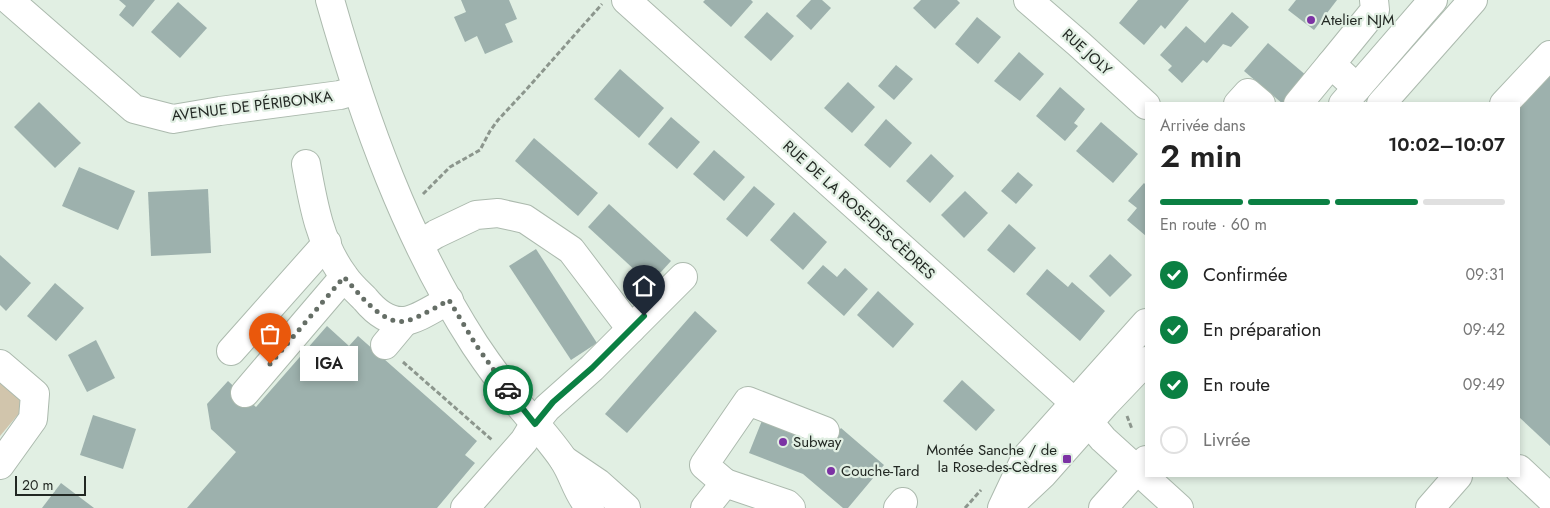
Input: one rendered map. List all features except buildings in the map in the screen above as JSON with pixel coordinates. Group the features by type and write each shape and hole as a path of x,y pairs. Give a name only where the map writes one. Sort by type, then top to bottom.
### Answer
{"street":[{"name":"AVENUE DE PÉRIBONKA","path":"9,0 134,109 173,119 340,95 357,90"},
{"path":"330,0 357,90 390,179 420,244 466,330 490,367 564,460 582,498 590,508"},
{"name":"RUE JOLY","path":"1028,0 1145,104"},
{"path":"1300,102 1375,10 1374,0"},
{"path":"1383,102 1473,0"},
{"path":"1339,54 1358,86 1431,1 1454,22"},
{"name":"RUE DE LA ROSE-DES-CÈDRES","path":"614,2 1045,376 1066,395 1103,439 1142,465"},
{"path":"1506,102 1550,55"},
{"path":"1240,102 1248,93 1259,102"},
{"path":"306,164 314,205 327,243 344,277 372,307 384,316 405,321 449,300"},
{"path":"420,244 436,234 476,215 498,213 525,219 571,250 631,329"},
{"path":"230,351 327,243"},
{"path":"245,393 344,277"},
{"path":"465,508 524,441 553,402 592,368 683,277"},
{"path":"385,345 405,321"},
{"path":"1007,508 1044,474 1081,414 1145,324"},
{"path":"1002,508 1026,457 1145,362"},
{"path":"0,364 36,394 33,420 0,465"},
{"path":"791,508 787,504 714,500 704,465 748,401 825,431"},
{"path":"564,460 598,483 626,508"},
{"path":"1103,508 1142,465"},
{"path":"1520,471 1550,498"},
{"name":"RUE DE LA ROSE-DES-CÈDRES","path":"1152,477 1179,508"},
{"path":"1430,508 1457,477"}],"path":[{"path":"419,198 450,167 480,150 498,120 614,2"},
{"path":"424,381 496,444"},
{"path":"1126,413 1134,433"}],"shaded area":[{"path":"0,379 21,394 21,411 0,436"}],"way so far":[{"path":"270,364 344,277 372,307 384,316 395,320 405,321 449,300 490,367 508,390"}],"place":[{"name":"Atelier NJM","path":"1311,20"},
{"name":"IGA","path":"270,364"},
{"name":"Subway","path":"783,442"},
{"name":"Montée Sanche / de la Rose-des-Cèdres","path":"1067,459"},
{"name":"Couche-Tard","path":"831,471"}],"route":[{"path":"508,390 535,424 553,402 592,368 644,316"}]}
